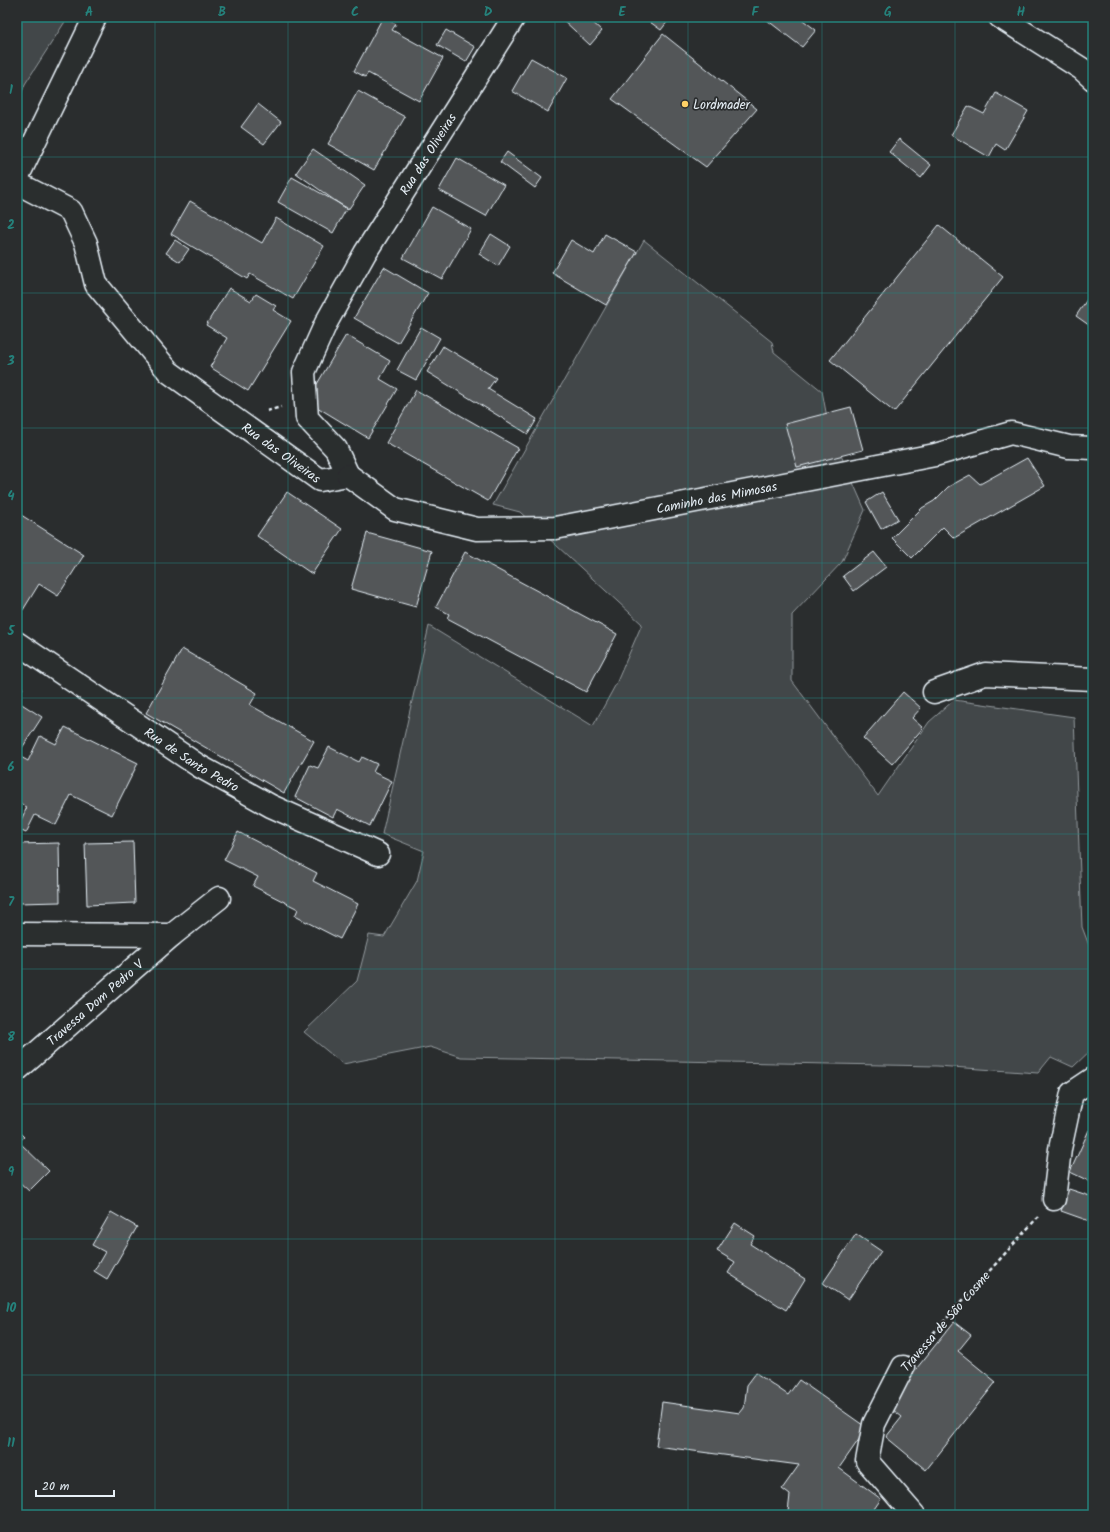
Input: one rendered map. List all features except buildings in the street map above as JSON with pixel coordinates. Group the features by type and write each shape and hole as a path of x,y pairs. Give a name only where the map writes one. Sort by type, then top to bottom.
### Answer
{"street":[{"path":"17,178 96,17"},
{"name":"Rua das Oliveiras","path":"17,183 71,211 86,243 96,284 169,372 320,480 348,475 336,449 308,418 304,372 326,323 365,253 514,17"},
{"path":"1000,17 1082,69 1093,79"},
{"name":"Caminho das Mimosas","path":"348,475 395,509 477,529 556,528 935,454 1011,433 1069,447 1093,448"},
{"name":"Rua de Santo Pedro","path":"17,643 199,766 271,806 378,854"},
{"path":"934,692 985,674 1093,679"},
{"name":"Travessa Dom Pedro V","path":"17,1070 172,935 219,898"},
{"path":"17,934 172,935"},
{"path":"1054,1199 1060,1149 1072,1093 1093,1079"},
{"name":"Travessa de São Cosme","path":"903,1367 874,1424 867,1461 914,1515"}],"path":[{"path":"235,418 306,402"},
{"name":"Travessa de São Cosme","path":"903,1367 1054,1199"}],"shaded area":[{"path":"17,17 68,17 25,84 17,105"},
{"path":"644,240 772,342 774,352 822,391 829,428 865,510 842,562 792,615 792,681 878,796 929,722 954,700 1074,717 1082,927 1090,948 1093,948 1093,1048 1073,1067 1051,1057 1038,1073 937,1066 461,1057 430,1047 343,1064 304,1032 357,981 369,935 384,937 417,881 424,851 382,834 429,626 593,726 616,684 642,624 520,512 493,505"}],"place":[{"name":"Lordmader","path":"685,104"}]}
